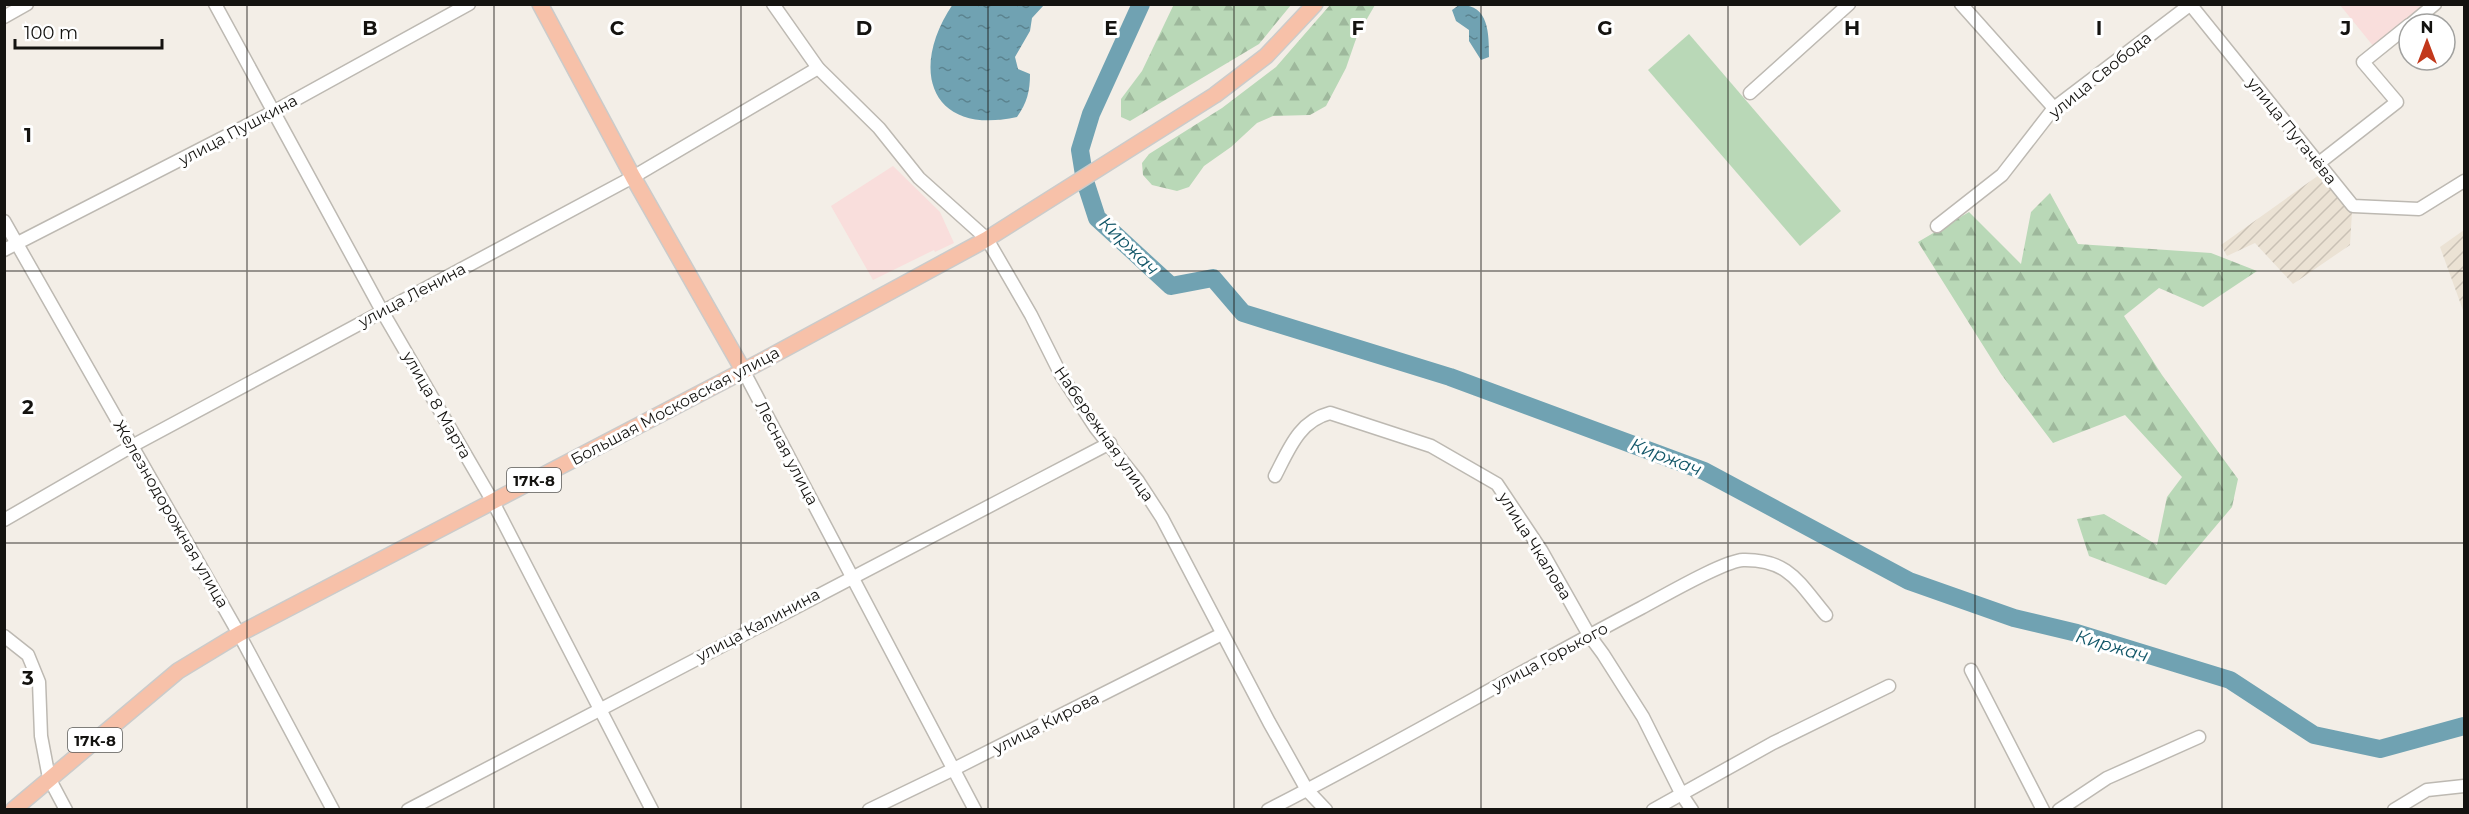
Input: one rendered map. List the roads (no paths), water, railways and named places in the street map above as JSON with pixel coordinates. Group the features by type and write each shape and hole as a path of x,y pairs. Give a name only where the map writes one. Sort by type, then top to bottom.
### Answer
{"main road":[{"name":"Лесная улица","path":"540,4 633,177 743,370"},
{"name":"Большая Московская улица","path":"13,810 178,671 239,634 743,370 987,239 1215,95 1266,56 1315,4"}],"street":[{"path":"4,16 27,4"},
{"name":"улица 8 Марта","path":"215,4 382,311 493,501 652,810"},
{"name":"улица Пушкина","path":"4,250 273,112 469,4"},
{"name":"Набережная улица","path":"773,4 818,68 879,128 919,178 987,239 1031,315 1061,375 1095,427 1110,443 1162,518 1307,790 1326,810"},
{"path":"1750,93 1849,4"},
{"path":"1961,4 2054,108"},
{"name":"улица Свобода","path":"1937,226 2002,175 2054,108 2191,5"},
{"name":"улица Пугачёва","path":"2191,5 2353,206 2419,209 2464,181"},
{"path":"2319,163 2397,102 2363,62 2397,35"},
{"name":"улица Ленина","path":"4,520 132,446 633,177 818,68"},
{"name":"Железнодорожная улица","path":"4,221 239,634 333,810"},
{"name":"Лесная улица","path":"743,370 975,810"},
{"name":"улица Чкалова","path":"1275,476 1294,437 1315,418 1330,412 1431,446 1497,484 1541,550 1588,635 1603,654 1643,717 1682,795 1692,810"},
{"name":"улица Калинина","path":"408,810 601,707 1110,443"},
{"name":"улица Горького","path":"1268,810 1588,635 1701,577 1739,561 1765,561 1781,566 1794,576 1826,615"},
{"name":"улица Кирова","path":"869,810 1222,634"},
{"path":"4,636 28,655 39,682 41,736 49,778 66,810"},
{"path":"1971,670 2043,810"},
{"path":"1653,810 1773,743 1889,686"},
{"path":"2059,810 2107,778 2199,737"},
{"path":"2394,810 2427,790 2464,786"}],"water":[{"path":"953,4 1044,5 1032,18 1030,31 1015,57 1018,69 1030,74 1027,97 1017,117 988,120 964,117 947,107 936,92 931,74 932,52 939,29"},
{"path":"1459,5 1476,9 1482,15 1489,39 1489,57 1481,60 1469,41 1469,30 1456,21 1452,10"}],"waterway":[{"name":"Киржач","path":"1141,4 1091,114 1080,150 1085,181 1097,218 1171,286 1213,278 1243,313 1450,377 1704,471 1909,581 2014,618 2077,633 2230,680 2314,735 2380,749 2464,726"}]}
